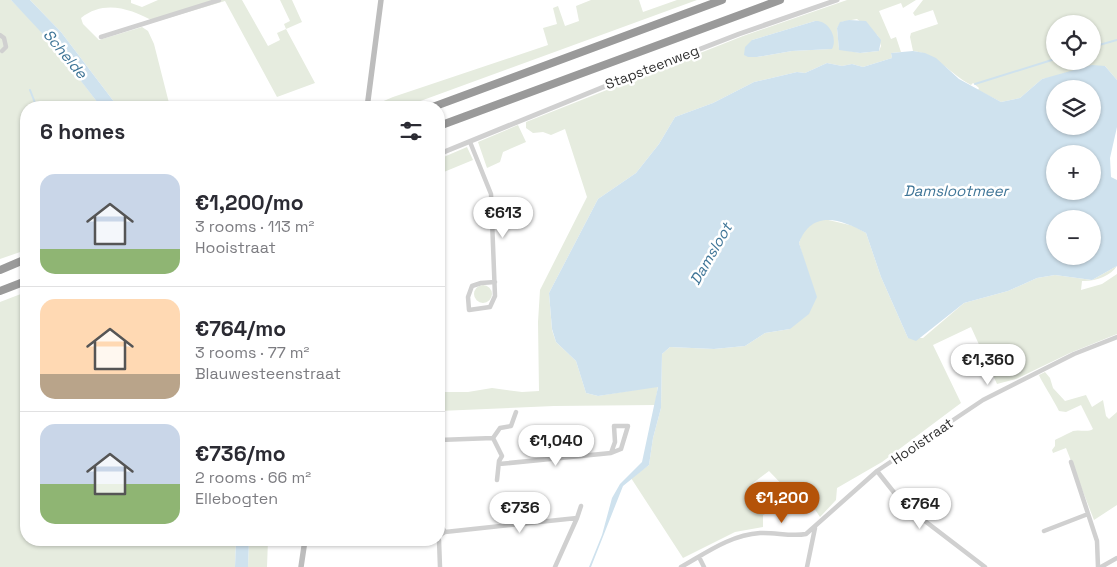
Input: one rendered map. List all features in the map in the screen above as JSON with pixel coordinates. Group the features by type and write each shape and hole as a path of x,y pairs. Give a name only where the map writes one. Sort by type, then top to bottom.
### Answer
{"highway":[{"path":"445,102 722,0"},
{"path":"445,124 780,0"},
{"path":"0,270 20,262"},
{"path":"0,291 20,283"}],"main road":[{"path":"367,101 381,0"},
{"path":"302,567 304,546"}],"street":[{"path":"101,37 219,0"},
{"name":"Stapsteenweg","path":"445,152 628,76 738,34 837,0"},
{"path":"0,35 6,43 6,47 2,51"},
{"path":"470,142 491,194 495,282 495,296 490,307 469,310 468,297 472,286 495,282"},
{"name":"Hooistraat","path":"682,567 730,539 744,535 761,532 798,536 806,534 877,471 983,400 1074,354 1117,337"},
{"path":"493,438 500,428 511,426 516,412"},
{"path":"499,464 611,453 621,450 628,426 613,426 615,442 611,453"},
{"path":"560,429 562,457"},
{"path":"445,440 493,438"},
{"path":"493,438 502,456 508,460 521,461"},
{"path":"497,480 502,456"},
{"path":"1071,462 1097,541 1100,567 1117,558"},
{"path":"877,471 904,505 984,567"},
{"path":"555,567 581,506"},
{"path":"1044,531 1088,514"},
{"path":"445,532 577,518"},
{"path":"807,567 815,528"},
{"path":"439,546 440,567"},
{"path":"698,557 704,567"}],"shaded area":[{"path":"0,0 11,0 58,52 96,101 20,101 20,252 0,259"},
{"path":"30,0 131,0 131,3 142,7 158,0 242,0 268,46 280,40 277,33 286,29 315,83 277,97 225,1 155,22 136,13 117,8 99,9 81,18 83,24 99,40 142,27 148,31 154,44 168,101 113,101 61,32"},
{"path":"280,0 292,0 302,22 286,29 284,24 290,21"},
{"path":"591,0 639,0 643,12 677,0 697,0 420,101 384,101 548,45 543,28 557,24 553,8 558,6 565,26 579,21 576,6"},
{"path":"847,0 916,0 903,8 901,3 879,11 891,39 896,37 901,52 891,53 892,58 863,67 852,64 842,66 827,63 805,73 797,72 754,82 713,103 675,117 659,144 636,173 598,199 549,293 552,330 556,342 576,361 586,393 598,396 658,386 655,405 554,406 445,411 445,392 468,392 492,388 522,392 539,391 538,322 540,290 587,197 565,129 551,135 543,132 533,133 526,128 526,122 743,36","holes":["857,19 878,36 881,46 879,51 860,53 839,49 837,28 841,22","815,21 830,49 792,51 757,57 752,40"]},
{"path":"923,0 1117,0 1117,80 1105,66 1101,67 1101,15 1046,15 1046,70 1086,70 1042,79 1020,98 1001,102 978,90 979,88 973,83 971,85 963,81 936,60 913,51 911,33 938,24 933,10 915,16 913,13"},
{"path":"518,125 526,142 503,152 500,162 487,168 478,142"},
{"path":"467,147 473,160 445,172 445,156"},
{"path":"824,219 854,226 866,233 881,277 908,338 923,338 964,303 1008,291 1037,278 1055,275 1092,280 1082,281 1081,290 1102,284 1117,274 1117,334 1070,353 1016,379 997,384 971,327 933,345 961,403 882,462 837,488 836,500 820,517 806,496 792,495 769,471 753,483 775,509 763,515 763,527 735,532 683,558 631,478 649,465 653,438 661,408 662,354 670,347 714,349 745,346 765,333 790,329 803,257 799,243 804,229 812,223"},
{"path":"1117,266 1111,273 1102,278 1092,280"},
{"path":"479,285 487,285 492,290 490,301 479,303 474,298 474,290"},
{"path":"20,294 20,546 236,546 235,567 0,567 0,302"},
{"path":"1045,372 1050,378 1053,388 1065,401 1086,395 1092,407 1103,400 1106,416 1109,419 1117,412 1117,505 1094,520 1066,448 1053,453 1052,450 1055,446 1055,440 1073,431 1093,429 1081,405 1066,412 1059,411 1039,375"},
{"path":"249,546 268,546 267,567 248,567"}],"water":[{"name":"Schelde","path":"11,0 30,0 61,32 113,101 96,101 54,46"},
{"path":"849,20 866,21 881,40 879,51 860,53 839,50 837,28 840,22"},
{"path":"815,21 824,23 831,30 834,40 832,49 792,51 757,57 744,55 745,47 752,40"},
{"name":"Damslootmeer","path":"913,51 925,53 936,58 959,79 1001,102 1020,98 1042,79 1074,70 1101,70 1101,66 1105,66 1117,80 1117,127 1110,158 1111,177 1117,180 1117,266 1092,280 1055,275 1037,278 1008,291 964,303 916,341 908,338 881,277 866,233 837,221 819,221 811,225 799,243 817,297 809,314 790,329 765,333 745,346 714,349 670,347 662,354 661,408 653,438 649,465 623,486 591,567 589,567 602,535 612,498 620,484 642,462 658,387 598,396 586,393 576,361 556,342 552,329 549,293 598,199 636,173 659,144 675,117 713,103 754,82 797,72 805,73 827,63 842,66 852,64 863,67 892,58 891,53"},
{"path":"236,546 249,546 248,567 235,567"}],"waterway":[{"name":"Damsloot","path":"1101,44 1117,40"},
{"name":"Damsloot","path":"975,84 1046,62"},
{"path":"30,90 34,101"}]}
